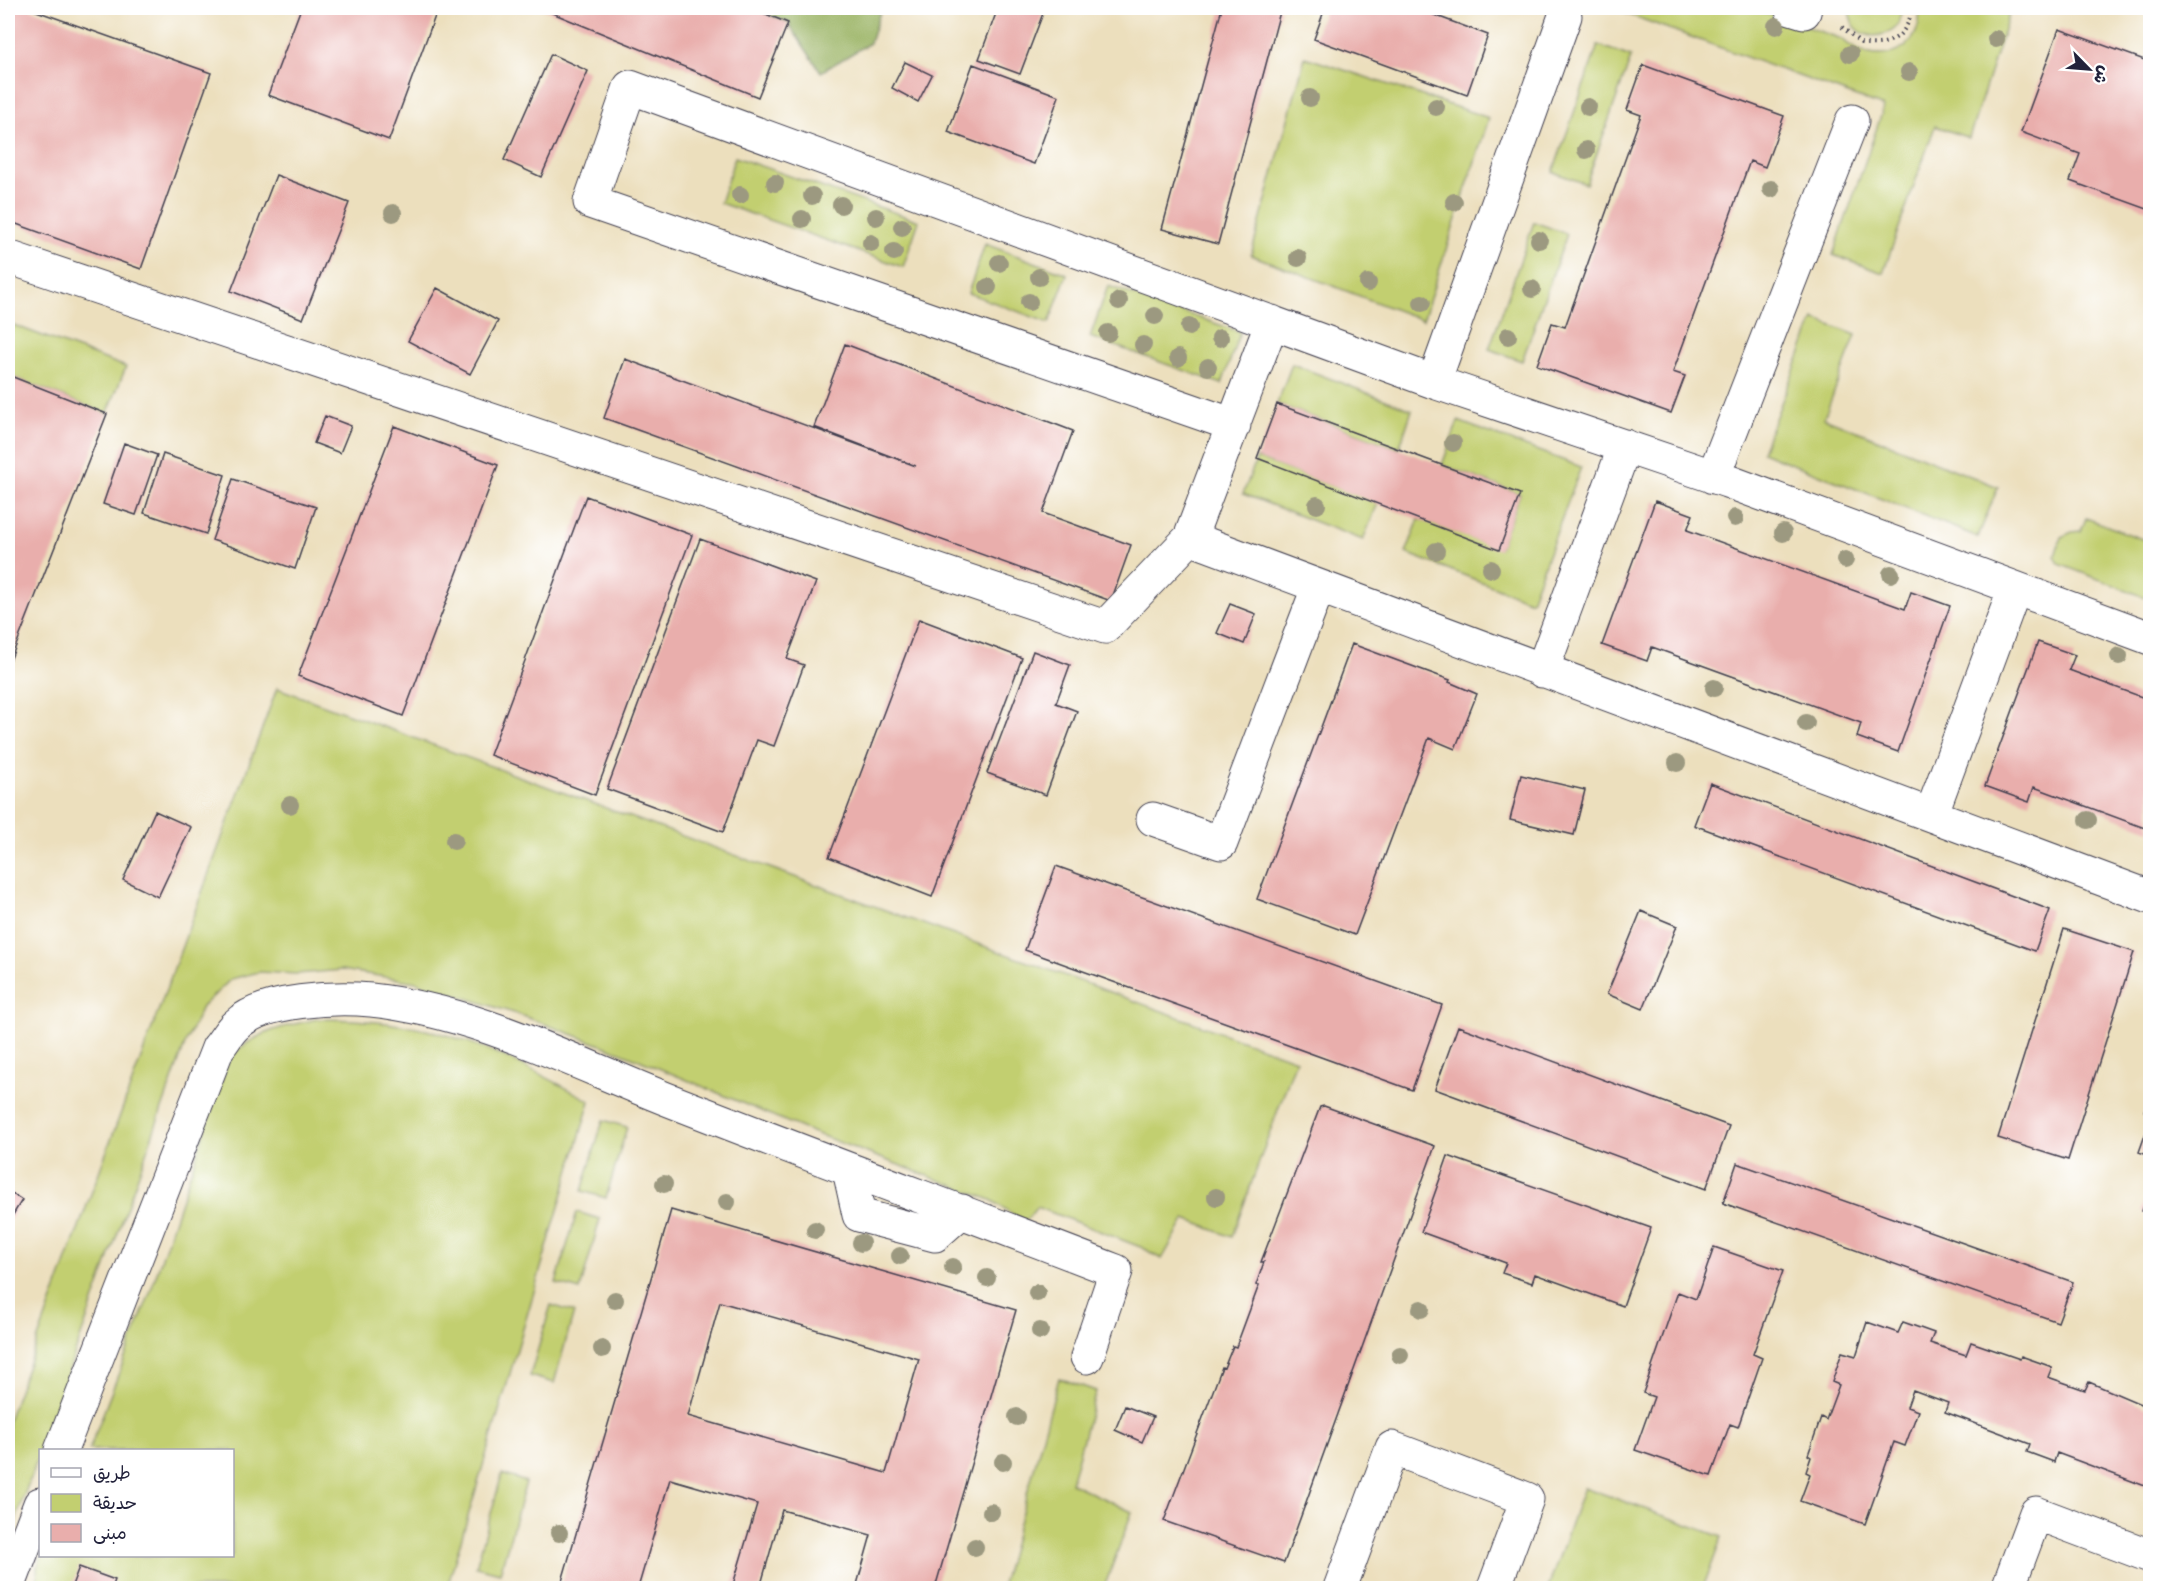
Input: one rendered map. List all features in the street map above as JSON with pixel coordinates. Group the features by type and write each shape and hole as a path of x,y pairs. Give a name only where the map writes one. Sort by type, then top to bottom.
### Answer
{"lane":[{"path":"1791,8 1804,12 1805,8"},
{"path":"1434,382 1565,16"},
{"path":"1234,425 590,202 630,87 1434,382 1713,477 2151,638"},
{"path":"1713,477 1852,121"},
{"path":"8,257 1106,627 1190,538 1272,322"},
{"path":"1542,671 1625,446"},
{"path":"1190,538 1318,588 2151,897"},
{"path":"1153,819 1221,843 1318,588"},
{"path":"1931,815 2015,588"},
{"path":"62,1449 218,1048 237,1024 269,1008 317,999 370,1000 433,1010 482,1024 849,1170 1116,1271 1087,1357"},
{"path":"1340,1588 1392,1448 1527,1499 1494,1588"},
{"path":"8,1588 39,1507"},
{"path":"2008,1588 2036,1513 2151,1556"}],"path":[{"path":"1840,21 1850,36 1861,43 1886,44 1906,29 1912,8"}],"green space":[{"path":"751,8 875,8 880,12 870,43 821,72 788,23"},
{"path":"1611,8 1752,8 1842,39 1869,54 1882,55 1906,46 1914,37 1919,8 2011,8 1969,138 1935,126 1883,273 1833,255 1884,107"},
{"path":"1849,8 1902,9 1898,25 1890,31 1874,36 1866,35 1854,26"},
{"path":"1598,45 1631,57 1586,184 1553,172"},
{"path":"1305,57 1489,118 1423,320 1251,255"},
{"path":"735,157 919,221 903,267 720,203"},
{"path":"1534,222 1567,234 1522,361 1489,349"},
{"path":"985,244 1067,274 1049,323 968,293"},
{"path":"1108,286 1240,332 1222,384 1090,337"},
{"path":"1814,319 1856,335 1824,418 1998,487 1978,537 1762,452"},
{"path":"8,323 126,367 107,414 8,375"},
{"path":"1292,364 1412,410 1399,449 1277,404"},
{"path":"1458,421 1581,467 1531,601 1406,553 1419,519 1499,549 1520,494 1442,465"},
{"path":"1257,458 1378,503 1363,540 1243,494"},
{"path":"2086,518 2150,542 2150,599 2059,564 2055,556 2061,537 2081,531"},
{"path":"277,688 1296,1060 1232,1237 1185,1219 1162,1259 1143,1248 1037,1207 1025,1222 991,1200 804,1129 625,1054 523,1016 416,982 342,970 297,974 259,972 231,979 202,1007 185,1044 8,1541 8,1420"},
{"path":"317,1019 358,1020 412,1027 448,1035 490,1050 590,1101 447,1588 38,1588 37,1567 42,1557 234,1557 234,1449 89,1449 150,1293 230,1056 261,1035"},
{"path":"603,1120 627,1127 606,1198 582,1191"},
{"path":"577,1212 600,1219 580,1290 556,1283"},
{"path":"551,1305 574,1312 554,1383 530,1376"},
{"path":"1059,1378 1096,1391 1071,1483 1132,1512 1104,1588 1001,1588"},
{"path":"502,1474 526,1482 500,1573 476,1567"},
{"path":"1584,1487 1722,1537 1703,1588 1548,1588"}],"building":[{"path":"8,8 28,8 211,73 141,269 8,221"},
{"path":"301,8 438,8 389,140 268,95"},
{"path":"540,8 751,8 788,23 758,97"},
{"path":"998,8 1045,8 1020,74 979,59"},
{"path":"1222,8 1281,8 1218,244 1162,229"},
{"path":"1325,8 1428,8 1426,12 1488,35 1467,95 1314,39"},
{"path":"2059,29 2150,62 2150,210 2070,181 2080,154 2021,132"},
{"path":"551,54 588,71 541,177 504,160"},
{"path":"905,62 932,75 918,102 892,88"},
{"path":"973,64 1059,96 1034,164 948,132"},
{"path":"1643,65 1784,116 1765,167 1750,161 1673,372 1685,376 1671,413 1537,365 1552,323 1565,327 1641,115 1627,110"},
{"path":"276,175 349,203 303,319 231,291"},
{"path":"437,288 498,321 470,374 408,341"},
{"path":"845,344 1073,431 1043,513 1131,545 1111,601 604,418 625,359 916,466 814,427"},
{"path":"8,375 107,414 8,666"},
{"path":"1277,404 1520,494 1499,550 1257,458"},
{"path":"325,416 351,426 340,453 314,443"},
{"path":"394,426 498,465 403,716 298,676"},
{"path":"124,443 157,455 136,515 103,504"},
{"path":"163,454 225,475 206,534 144,513"},
{"path":"233,479 316,507 295,569 212,540"},
{"path":"586,496 692,535 595,795 490,755"},
{"path":"1655,501 1693,515 1687,530 1905,609 1911,592 1950,606 1898,752 1857,737 1861,723 1652,647 1647,661 1602,645"},
{"path":"700,539 816,582 787,659 804,665 774,746 757,740 723,832 607,789"},
{"path":"1230,604 1256,614 1244,644 1217,633"},
{"path":"919,619 1022,658 932,897 829,857"},
{"path":"2038,642 2075,655 2069,670 2150,700 2150,830 2034,787 2029,802 1985,786"},
{"path":"1352,644 1450,680 1449,682 1477,694 1455,749 1429,738 1355,935 1257,899"},
{"path":"1033,651 1070,665 1056,703 1077,711 1046,795 987,773"},
{"path":"1521,775 1585,790 1574,835 1510,820"},
{"path":"1710,783 2050,910 2035,951 1694,825"},
{"path":"155,811 191,827 158,897 123,880"},
{"path":"1056,866 1442,1005 1412,1090 1025,950"},
{"path":"1641,911 1677,926 1643,1009 1607,994"},
{"path":"2064,929 2134,952 2068,1160 1998,1138"},
{"path":"1458,1026 1729,1126 1706,1189 1435,1089"},
{"path":"2148,1097 2150,1098 2150,1113 2144,1111"},
{"path":"1324,1106 1435,1146 1284,1563 1164,1521 1222,1367 1224,1368 1233,1346 1236,1347 1259,1285 1256,1285 1264,1262 1261,1262 1320,1107"},
{"path":"2150,1121 2150,1156 2139,1152"},
{"path":"1448,1156 1651,1228 1623,1306 1535,1274 1532,1283 1502,1273 1506,1263 1421,1232"},
{"path":"1737,1163 2073,1282 2058,1322 1723,1203"},
{"path":"2150,1189 2150,1214 2142,1211"},
{"path":"8,1191 22,1200 8,1223"},
{"path":"671,1210 1016,1310 935,1588 856,1588 871,1535 782,1510 760,1588 732,1588 757,1504 670,1479 638,1588 560,1588","holes":["720,1302 919,1359 886,1473 688,1416"]},
{"path":"1714,1247 1783,1271 1753,1354 1762,1358 1738,1427 1730,1424 1711,1476 1635,1450 1654,1397 1643,1393 1678,1292 1696,1299"},
{"path":"1867,1322 1898,1333 1903,1322 1934,1333 1930,1343 1966,1355 1971,1342 2020,1359 2021,1356 2052,1367 2048,1377 2085,1390 2089,1382 2150,1408 2150,1470 2145,1486 2057,1453 2054,1462 2027,1452 2030,1444 1945,1412 1948,1403 1913,1390 1907,1407 1918,1411 1905,1446 1894,1442 1865,1524 1800,1501 1810,1474 1806,1472 1811,1457 1808,1455 1821,1417 1826,1420 1839,1385 1832,1382 1842,1352 1856,1356"},
{"path":"1125,1406 1153,1417 1142,1442 1115,1430"},
{"path":"79,1567 115,1580 112,1588 71,1588"}]}
